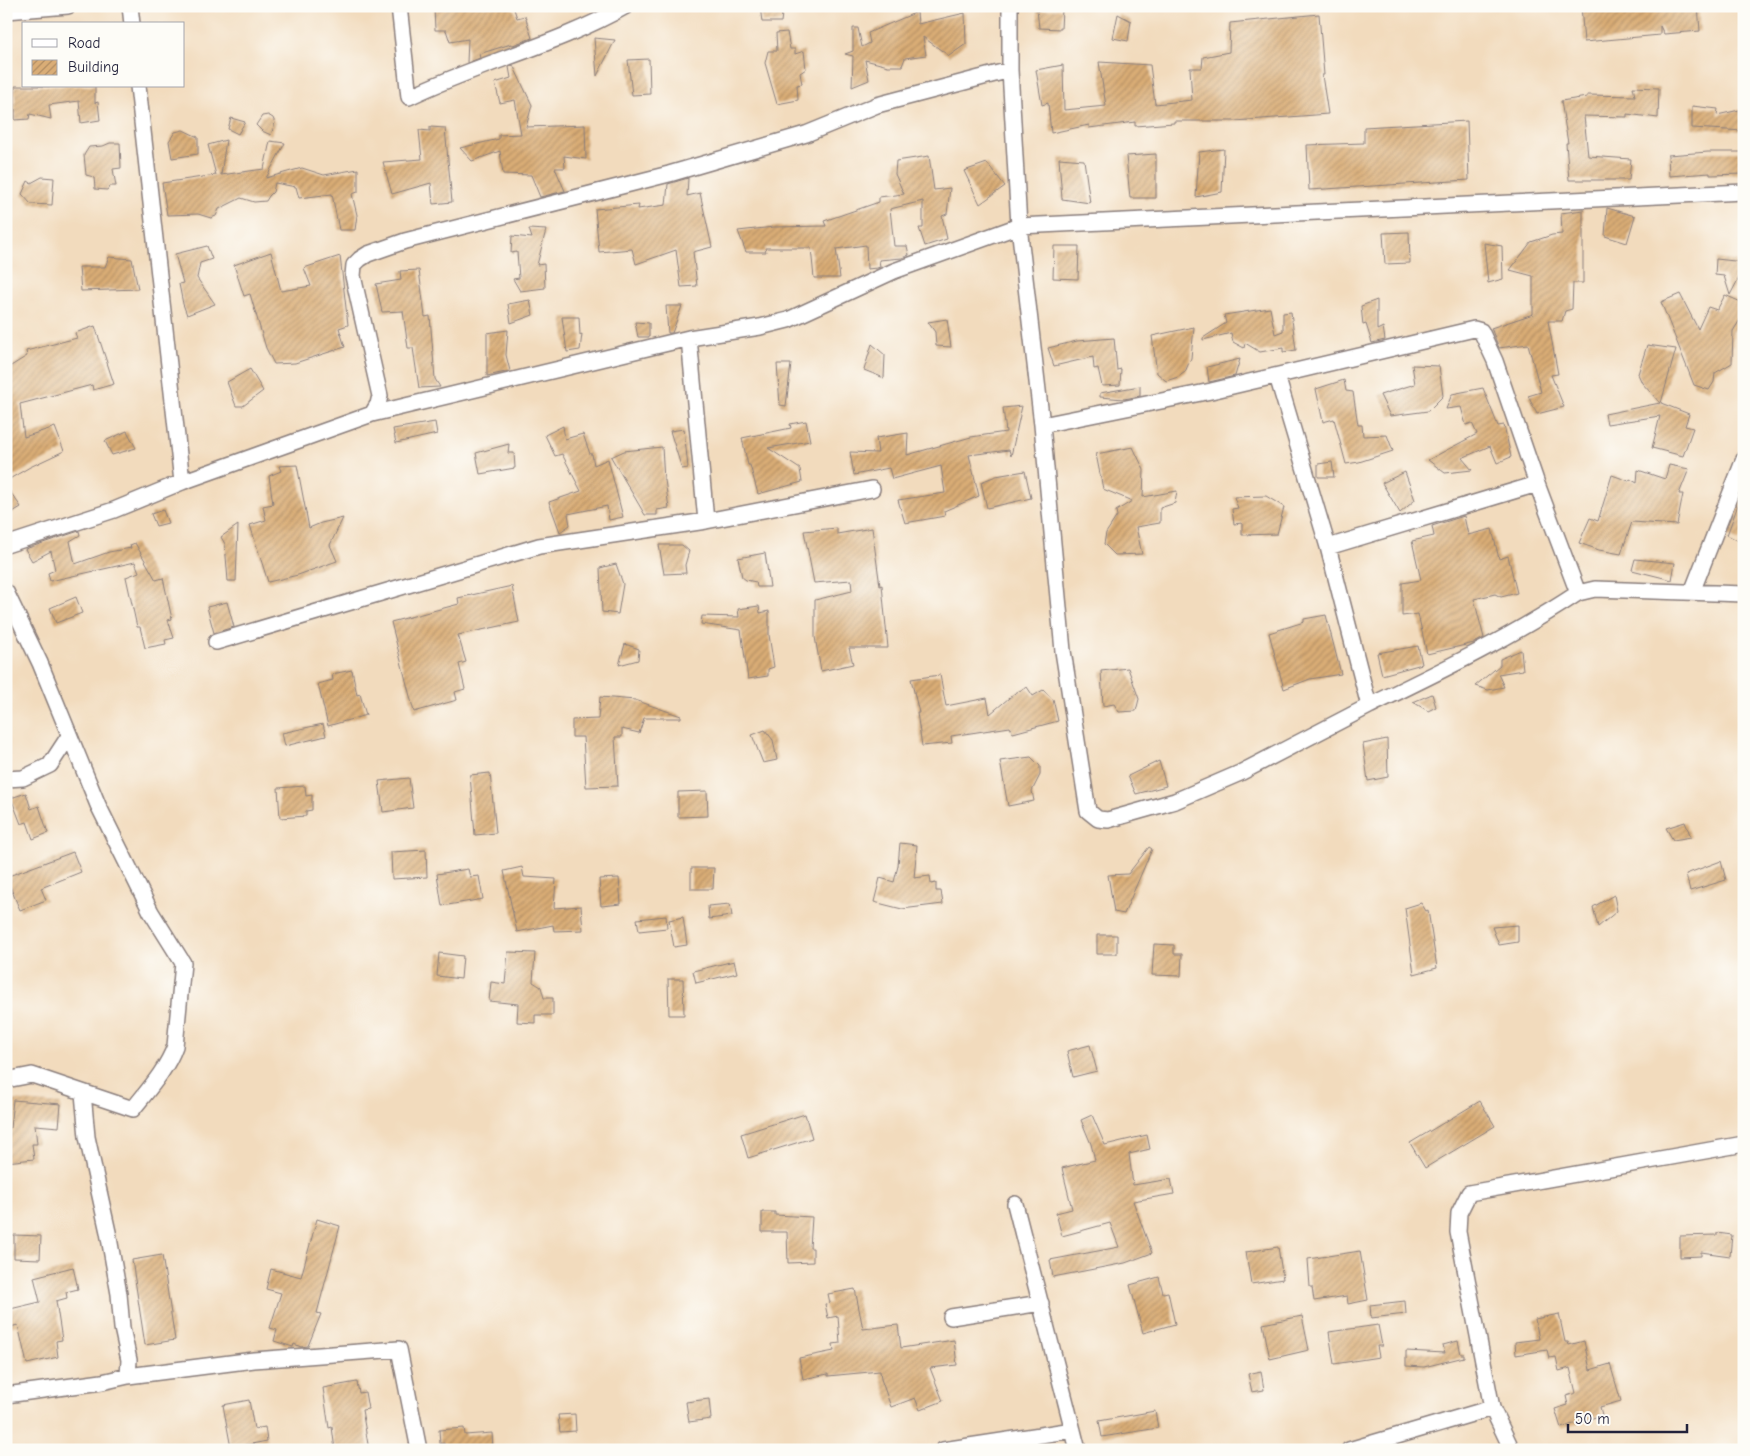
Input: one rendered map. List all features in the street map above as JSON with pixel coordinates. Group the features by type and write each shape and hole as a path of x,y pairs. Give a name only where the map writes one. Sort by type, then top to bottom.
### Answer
{"street":[{"path":"6,11 68,6"},
{"path":"130,6 132,22"},
{"path":"399,6 409,97 437,84 566,34 626,6"},
{"path":"1010,6 1010,70 1019,226 1042,425 1064,651 1088,811 1092,815 1098,819 1108,820 1175,801 1240,773 1369,706 1488,648 1578,593 1595,589 1744,594"},
{"path":"372,414 380,396 352,276 354,265 368,254 431,235 669,174 806,134 876,105 1010,70"},
{"path":"138,88 182,482"},
{"path":"6,545 114,510 182,482 372,414 688,338 760,327 788,320 894,271 1019,226 1744,192"},
{"path":"1042,425 1211,391 1468,330 1481,331 1495,361 1537,484 1578,593"},
{"path":"688,338 706,521"},
{"path":"1277,376 1328,547 1369,706"},
{"path":"1692,592 1744,459"},
{"path":"1328,547 1537,484"},
{"path":"216,642 539,546 706,521 872,489"},
{"path":"6,592 40,663 98,805 151,912 183,963 175,1046 156,1079 133,1109 32,1075 6,1080"},
{"path":"6,780 23,778 50,765 69,736"},
{"path":"82,1093 87,1137 108,1232 119,1294 122,1328 129,1360 128,1376"},
{"path":"1512,1450 1492,1408 1458,1232 1459,1213 1469,1193 1744,1144"},
{"path":"1015,1204 1078,1450"},
{"path":"951,1317 1040,1303"},
{"path":"6,1395 102,1382 128,1376 254,1360 400,1348 419,1450"},
{"path":"1348,1450 1492,1408"},
{"path":"943,1450 1073,1430"}],"building":[{"path":"434,6 513,6 517,18 525,16 532,38 479,54 480,58 467,63 468,39 450,42 446,30 435,30"},
{"path":"760,6 783,6 781,22 762,22"},
{"path":"1581,6 1698,6 1700,31 1664,34 1660,26 1660,35 1584,42"},
{"path":"1062,9 1061,29 1039,28 1037,10"},
{"path":"917,12 918,24 965,13 966,44 949,56 923,37 926,55 905,58 902,66 888,66 865,60 869,80 852,87 853,56 845,54 853,51 853,28 858,28 862,47 870,43 868,33"},
{"path":"1118,14 1131,21 1128,41 1113,38"},
{"path":"1319,14 1324,75 1322,75 1328,114 1235,121 1174,121 1174,123 1135,126 1135,122 1089,128 1089,125 1051,133 1048,103 1042,105 1036,70 1063,65 1064,110 1106,106 1099,62 1150,65 1155,104 1192,100 1190,68 1202,68 1203,57 1229,52 1230,23"},
{"path":"787,32 790,49 795,49 795,54 804,51 806,69 800,73 802,84 797,85 798,100 777,104 765,63 768,51 777,51 776,33"},
{"path":"594,38 615,40 597,76"},
{"path":"649,59 650,94 632,95 628,60"},
{"path":"513,65 532,105 526,127 585,125 586,159 564,156 565,168 555,168 565,191 540,197 531,175 503,174 500,151 472,161 460,148 499,139 499,135 521,134 515,100 500,103 495,83 511,78 509,67"},
{"path":"15,86 22,86 22,88 95,88 95,103 98,102 100,120 81,123 79,101 49,105 51,119 30,114 29,119 15,120"},
{"path":"1633,87 1659,88 1658,118 1627,114 1627,117 1584,116 1588,156 1631,159 1629,180 1569,180 1566,143 1568,143 1561,101 1587,97 1587,95 1635,96"},
{"path":"1692,106 1718,109 1717,115 1744,109 1744,131 1692,128"},
{"path":"268,115 273,118 275,123 271,135 262,131 256,125 262,116"},
{"path":"231,118 245,122 238,134 228,129"},
{"path":"1467,121 1469,180 1309,190 1307,145 1364,143 1364,127"},
{"path":"430,127 445,128 452,202 433,204 431,183 392,194 383,162 422,159 419,130 430,131"},
{"path":"183,130 198,137 198,154 172,158 169,141 175,132"},
{"path":"226,140 221,175 264,169 270,141 285,143 266,178 302,168 324,175 358,169 358,192 352,194 357,215 355,230 339,230 332,194 299,198 296,187 275,183 273,192 266,201 254,202 241,198 219,209 216,216 211,218 198,214 167,215 162,183 216,175 208,145"},
{"path":"110,143 120,143 121,168 113,169 116,186 110,186 107,190 95,189 94,177 86,175 84,155 89,147 103,146"},
{"path":"1224,149 1222,192 1196,197 1199,152"},
{"path":"1744,152 1744,174 1710,175 1710,173 1669,176 1668,155"},
{"path":"1156,154 1156,198 1130,198 1126,156"},
{"path":"929,156 934,190 950,188 947,214 942,216 947,239 925,246 919,228 923,228 923,201 890,209 894,246 907,246 909,255 902,258 879,260 880,267 877,268 867,269 866,245 836,249 840,278 814,278 811,248 765,248 766,252 746,252 738,231 774,227 826,226 824,221 879,202 879,197 904,194 895,174 896,161"},
{"path":"1059,158 1084,160 1090,203 1062,199"},
{"path":"987,163 1005,186 980,204 964,171"},
{"path":"42,177 54,178 52,205 31,204 22,194 28,181 31,183"},
{"path":"688,178 687,196 700,193 712,247 693,252 697,286 681,287 676,250 636,264 632,249 599,252 595,209 639,205 638,209 666,205 668,184"},
{"path":"1607,208 1635,216 1627,243 1605,236"},
{"path":"1583,210 1583,283 1573,283 1572,309 1565,311 1562,321 1548,321 1558,374 1551,375 1564,407 1537,414 1528,396 1541,392 1528,344 1499,348 1491,328 1533,314 1533,276 1510,270 1531,242 1552,235 1562,234 1561,213"},
{"path":"529,229 546,230 537,265 544,264 545,288 520,291 513,279 519,278 517,252 511,253 512,236 532,238"},
{"path":"1409,232 1410,263 1385,264 1383,233"},
{"path":"1484,243 1502,246 1503,279 1488,283"},
{"path":"207,246 212,259 200,263 197,278 215,304 187,315 179,284 183,283 175,254"},
{"path":"1054,246 1079,246 1078,279 1053,278"},
{"path":"271,252 281,291 311,286 304,268 340,256 348,325 339,328 345,347 295,363 274,364 266,348 250,294 244,296 234,265"},
{"path":"109,257 132,259 138,289 81,291 79,267 105,267"},
{"path":"1716,259 1744,262 1744,276 1740,276 1730,295 1724,276 1715,275"},
{"path":"419,270 425,317 430,316 435,379 440,387 419,388 413,348 408,348 403,311 382,312 376,284 401,280 400,271"},
{"path":"1680,294 1698,329 1708,307 1717,310 1725,295 1741,302 1743,315 1733,331 1732,363 1715,373 1714,382 1709,390 1694,385 1661,302"},
{"path":"530,300 533,315 511,323 508,304"},
{"path":"1377,300 1377,330 1383,327 1385,340 1372,343 1366,324 1363,325 1361,306"},
{"path":"666,306 682,306 672,333 668,333"},
{"path":"1270,308 1275,334 1283,331 1283,313 1291,312 1296,350 1283,352 1283,348 1260,352 1245,343 1244,348 1233,342 1231,333 1203,340 1203,338 1226,323 1224,315"},
{"path":"562,317 579,317 580,335 582,334 580,350 567,352"},
{"path":"947,319 951,347 936,346 935,332 928,322"},
{"path":"635,322 649,323 649,337 638,337"},
{"path":"95,326 114,384 93,390 92,385 20,404 24,437 55,427 64,451 6,481 6,369 27,356 26,351 77,338 75,333"},
{"path":"1194,327 1191,358 1185,372 1178,377 1166,381 1157,373 1152,336"},
{"path":"508,330 506,355 510,371 487,376 487,333"},
{"path":"1114,338 1117,370 1121,369 1120,385 1102,386 1098,368 1094,369 1093,357 1054,366 1048,348 1077,341"},
{"path":"872,344 885,355 884,378 864,370"},
{"path":"1647,345 1676,349 1661,403 1689,414 1685,426 1693,428 1683,456 1652,448 1660,416 1607,424 1605,414 1660,403 1642,383 1638,374"},
{"path":"1240,359 1235,376 1209,382 1207,367"},
{"path":"777,364 791,364 786,406 780,405"},
{"path":"1412,365 1439,366 1443,396 1428,411 1390,416 1380,395 1415,384"},
{"path":"250,369 263,391 243,406 236,406 227,382"},
{"path":"1344,380 1346,391 1353,392 1358,425 1362,425 1363,436 1387,435 1393,451 1359,462 1346,464 1334,419 1323,422 1316,389"},
{"path":"1140,386 1140,396 1124,399 1100,397 1100,393"},
{"path":"1483,388 1498,426 1504,425 1511,457 1497,463 1490,446 1462,458 1472,470 1445,473 1428,460 1477,434 1472,423 1466,425 1461,407 1446,409 1452,394"},
{"path":"1022,406 1011,456 1009,450 969,455 979,496 944,511 945,516 905,523 898,500 945,493 941,466 892,479 889,468 854,475 850,452 878,453 876,438 908,433 907,455 971,437 1006,432 1003,408"},
{"path":"806,421 810,441 768,448 800,469 802,482 758,494 750,465 748,465 742,438 791,428 790,424"},
{"path":"435,422 437,434 396,443 393,429"},
{"path":"563,426 565,439 583,434 590,454 592,454 594,465 608,459 623,517 609,520 607,506 568,514 570,525 560,532 549,502 581,491 562,454 555,456 545,435"},
{"path":"684,429 688,468 682,469 670,431"},
{"path":"127,431 136,448 112,455 105,441"},
{"path":"509,444 508,453 514,453 515,468 480,474 476,453"},
{"path":"662,447 664,480 669,508 657,510 657,515 645,515 611,457 624,451"},
{"path":"1133,447 1144,470 1143,497 1177,491 1175,503 1160,508 1160,523 1136,527 1142,554 1115,555 1104,544 1106,533 1117,516 1116,511 1132,501 1103,489 1096,454"},
{"path":"1332,462 1334,477 1318,477 1318,464"},
{"path":"297,465 309,528 343,518 330,545 337,561 298,575 268,582 250,525 266,520 263,506 273,504 269,476 281,471 279,466"},
{"path":"1669,465 1689,469 1679,494 1683,494 1677,525 1632,522 1621,554 1599,550 1579,543 1590,518 1598,521 1612,475 1629,481 1630,479 1637,483 1638,470 1665,479"},
{"path":"1025,471 1031,498 987,508 981,482 996,476"},
{"path":"1405,472 1415,500 1400,513 1382,483"},
{"path":"6,486 21,507 6,516"},
{"path":"1742,494 1744,494 1744,528 1739,541 1727,535"},
{"path":"1266,496 1284,507 1277,534 1242,535 1242,523 1234,524 1232,509 1238,508 1234,497"},
{"path":"163,510 168,523 156,526 151,514"},
{"path":"1464,516 1468,535 1492,529 1499,559 1508,556 1517,593 1501,597 1495,594 1474,599 1484,638 1474,643 1427,654 1418,614 1402,616 1402,583 1421,580 1412,541 1434,536 1432,526"},
{"path":"238,525 236,581 228,581 225,544 221,537"},
{"path":"837,528 837,534 872,528 880,586 882,585 888,648 849,648 853,664 821,671 815,637 815,600 852,591 851,580 814,583 804,531"},
{"path":"79,531 80,535 70,541 75,564 109,552 131,548 130,545 135,543 156,580 163,578 172,619 168,620 174,638 165,640 166,644 145,648 140,627 137,627 126,577 139,572 135,562 50,581 48,573 55,570 51,551 32,561 25,549"},
{"path":"659,545 682,545 689,551 685,565 686,573 664,574"},
{"path":"765,553 770,587 757,587 756,582 742,577 738,558"},
{"path":"1635,559 1675,563 1672,580 1632,570"},
{"path":"616,564 623,584 618,614 602,612 600,568"},
{"path":"512,586 519,622 458,635 466,662 459,664 465,689 455,692 457,700 414,712 391,622 459,604 458,598"},
{"path":"76,597 82,613 56,623 50,608"},
{"path":"227,602 234,627 214,633 207,607"},
{"path":"759,606 760,613 769,611 769,635 774,667 768,669 768,676 748,679 741,630 701,624 702,616 739,617 738,609"},
{"path":"1326,615 1341,674 1310,679 1284,689 1269,633 1304,622 1304,619"},
{"path":"625,644 639,649 638,660 619,665"},
{"path":"1418,646 1422,664 1382,675 1377,653"},
{"path":"1521,650 1523,670 1498,674 1504,687 1488,690 1475,686 1500,665 1500,659"},
{"path":"1128,668 1139,699 1136,711 1119,712 1114,704 1103,706 1101,671"},
{"path":"352,670 357,695 360,694 366,715 328,726 318,684 333,680 332,674"},
{"path":"940,675 946,706 987,698 990,714 1015,693 1027,687 1033,696 1043,690 1053,699 1058,721 1013,733 1010,727 951,736 952,743 922,746 917,713 919,713 911,679"},
{"path":"1432,694 1436,707 1428,711 1413,702"},
{"path":"600,697 635,700 681,716 681,718 644,718 639,733 622,729 622,737 615,737 618,786 586,787 583,737 572,737 572,720 598,719"},
{"path":"323,724 326,736 285,746 282,733"},
{"path":"765,730 773,740 777,760 763,763 752,735"},
{"path":"1387,739 1388,777 1368,781 1363,744"},
{"path":"1031,757 1040,766 1040,775 1032,791 1034,801 1008,806 1000,761"},
{"path":"1159,761 1166,786 1136,794 1128,776"},
{"path":"490,773 496,833 475,835 470,775"},
{"path":"409,778 413,808 383,812 379,781"},
{"path":"305,786 306,796 312,795 312,810 306,811 306,816 280,818 278,788"},
{"path":"707,791 708,816 678,817 678,792"},
{"path":"26,793 31,809 39,806 48,833 33,839 27,822 21,824 11,798"},
{"path":"1685,822 1691,837 1673,840 1666,828"},
{"path":"900,843 917,845 914,878 930,876 931,884 936,883 936,891 941,891 943,904 902,909 874,902 880,878 894,882 898,866"},
{"path":"1149,847 1152,849 1124,914 1114,912 1108,875 1128,874"},
{"path":"426,850 427,877 392,879 391,852"},
{"path":"73,852 81,872 41,888 46,900 20,910 6,877"},
{"path":"1721,861 1726,880 1690,891 1686,874"},
{"path":"522,867 524,877 556,879 554,908 581,906 583,930 554,931 553,925 517,932 504,871"},
{"path":"691,868 714,868 713,889 691,889"},
{"path":"468,869 470,877 479,876 483,899 442,906 437,874"},
{"path":"619,878 621,904 601,906 599,879"},
{"path":"1614,895 1617,911 1598,927 1593,907"},
{"path":"1421,903 1426,911 1428,910 1437,968 1414,974 1405,908"},
{"path":"730,904 732,916 709,919 708,906"},
{"path":"666,916 667,928 639,931 637,919"},
{"path":"683,917 687,945 674,947 669,920"},
{"path":"1518,925 1518,942 1499,945 1492,927"},
{"path":"1097,935 1117,935 1117,954 1097,954"},
{"path":"1154,944 1174,945 1174,954 1182,954 1181,976 1152,975"},
{"path":"508,952 535,953 533,982 541,987 544,998 553,998 553,1015 535,1015 535,1023 517,1022 518,1004 489,1001 491,982 505,984"},
{"path":"439,953 463,956 461,979 437,976"},
{"path":"734,961 737,973 696,983 693,971"},
{"path":"668,979 683,979 684,1015 669,1015"},
{"path":"1090,1045 1097,1071 1073,1077 1067,1051"},
{"path":"13,1100 61,1104 59,1127 35,1125 37,1144 32,1144 34,1159 6,1162 6,1129 10,1128"},
{"path":"1480,1101 1495,1126 1425,1168 1410,1143"},
{"path":"805,1114 812,1138 748,1158 741,1134"},
{"path":"1092,1115 1105,1145 1147,1135 1150,1149 1129,1154 1133,1185 1171,1179 1174,1194 1133,1201 1152,1253 1125,1263 1053,1277 1050,1260 1119,1247 1110,1223 1062,1236 1056,1213 1072,1209 1062,1168 1095,1160 1091,1144 1081,1120"},
{"path":"762,1212 775,1212 775,1215 812,1217 810,1248 813,1248 813,1262 788,1263 787,1232 762,1232"},
{"path":"317,1219 340,1226 317,1313 321,1314 308,1346 301,1347 294,1344 293,1347 274,1341 277,1330 270,1328 281,1293 266,1289 271,1269 301,1277"},
{"path":"1717,1233 1732,1235 1730,1256 1701,1252 1701,1256 1680,1257 1680,1236 1717,1235"},
{"path":"14,1235 41,1236 40,1259 14,1258"},
{"path":"1278,1247 1283,1279 1251,1284 1246,1252"},
{"path":"1360,1251 1368,1300 1348,1304 1347,1296 1314,1301 1312,1287 1310,1287 1308,1259"},
{"path":"162,1255 175,1340 145,1345 132,1260"},
{"path":"73,1267 78,1289 66,1292 67,1298 56,1301 62,1340 56,1341 58,1357 27,1364 18,1325 6,1328 6,1310 40,1302 34,1277"},
{"path":"1159,1277 1163,1293 1168,1292 1175,1324 1143,1333 1130,1285"},
{"path":"855,1289 863,1329 898,1325 901,1348 954,1340 957,1365 930,1368 943,1401 920,1410 915,1398 891,1407 880,1371 828,1376 828,1374 803,1379 799,1358 834,1351 833,1344 840,1343 838,1316 828,1318 825,1304 830,1303 828,1294"},
{"path":"1405,1301 1406,1314 1371,1318 1370,1305"},
{"path":"1559,1314 1565,1342 1568,1342 1569,1345 1584,1341 1590,1370 1610,1364 1621,1401 1600,1407 1602,1415 1561,1428 1555,1409 1568,1405 1566,1396 1576,1393 1570,1368 1559,1371 1556,1357 1549,1358 1547,1350 1516,1355 1515,1342 1539,1339 1535,1319"},
{"path":"1302,1316 1309,1350 1270,1359 1263,1324"},
{"path":"1378,1325 1382,1346 1377,1346 1379,1357 1334,1364 1329,1332"},
{"path":"1458,1341 1461,1354 1464,1354 1464,1357 1424,1367 1406,1366 1406,1351 1445,1353 1443,1345"},
{"path":"1261,1371 1264,1390 1252,1392 1248,1374"},
{"path":"357,1382 359,1393 365,1392 368,1409 362,1410 369,1450 335,1450 332,1427 329,1428 323,1388"},
{"path":"709,1399 711,1419 689,1422 686,1402"},
{"path":"249,1400 254,1429 265,1427 267,1441 231,1448 223,1405"},
{"path":"1155,1411 1158,1428 1102,1437 1099,1421"},
{"path":"575,1414 576,1431 560,1432 558,1415"},
{"path":"464,1428 465,1435 492,1433 493,1450 445,1450 444,1443 440,1444 439,1430"}]}
